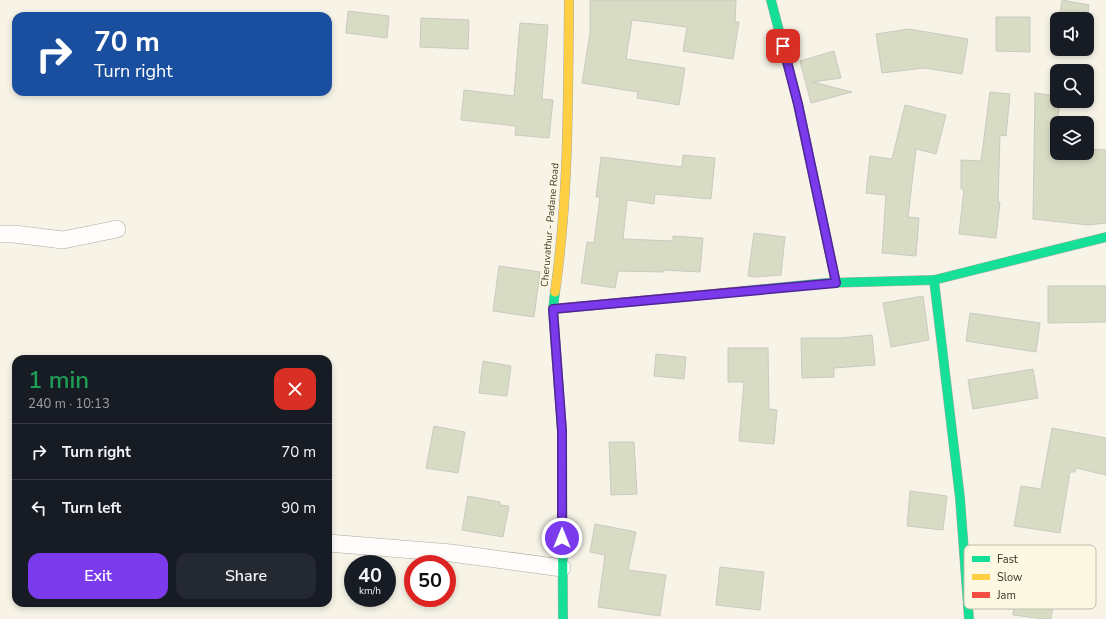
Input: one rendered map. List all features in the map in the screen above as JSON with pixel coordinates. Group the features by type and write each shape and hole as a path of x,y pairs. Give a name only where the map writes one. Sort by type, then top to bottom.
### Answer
{"street":[{"name":"Cheruvathur - Padane Road","path":"563,619 562,431 553,309 560,258 568,141 569,0"},
{"path":"771,0 798,104 836,283"},
{"path":"0,234 14,234 63,240 117,229"},
{"path":"553,309 836,283 934,280 1106,237"},
{"path":"934,280 960,498 964,552"},
{"path":"332,542 451,553 562,568"},
{"path":"968,609 969,619"}],"building":[{"path":"590,0 736,0 735,22 739,22 733,59 683,51 687,27 632,20 626,59 685,68 679,105 637,98 638,92 582,83 590,33"},
{"path":"1062,0 1089,5 1088,12 1060,12"},
{"path":"348,11 389,16 387,38 346,33"},
{"path":"996,17 1030,17 1030,52 996,51"},
{"path":"421,18 469,20 468,49 420,47"},
{"path":"520,23 548,25 542,99 553,100 549,138 515,135 516,126 461,120 464,90 514,96"},
{"path":"909,29 968,39 962,74 924,68 882,73 876,34"},
{"path":"834,51 841,78 813,82 852,92 811,103 800,61"},
{"path":"990,92 1010,94 1006,136 1000,135 998,202 1000,202 996,238 959,234 964,189 961,189 961,160 981,161"},
{"path":"1035,93 1050,95 1050,108 1059,108 1058,116 1050,116 1050,160 1094,160 1094,149 1106,150 1106,223 1088,225 1033,219"},
{"path":"905,105 946,115 936,154 916,149 908,217 919,218 916,256 882,253 886,195 866,193 870,156 892,159"},
{"path":"683,155 715,158 711,199 655,194 654,204 627,200 623,239 673,241 673,236 703,238 700,272 663,270 663,272 618,271 615,288 581,283 587,242 594,243 600,197 596,197 601,157 682,167"},
{"path":"754,233 785,237 781,275 755,277 748,276"},
{"path":"499,266 540,272 534,317 493,311"},
{"path":"1048,286 1106,286 1106,322 1048,323"},
{"path":"923,296 929,340 891,347 883,303"},
{"path":"970,313 1040,323 1036,352 966,341"},
{"path":"872,335 875,365 834,368 834,377 802,378 801,338 840,338"},
{"path":"728,348 768,348 769,409 777,410 774,444 739,441 744,382 728,382"},
{"path":"656,354 686,357 684,379 654,376"},
{"path":"483,361 511,366 507,396 479,393"},
{"path":"1033,369 1038,398 973,409 968,380"},
{"path":"434,426 465,432 458,473 426,468"},
{"path":"1052,428 1106,438 1106,475 1076,468 1075,472 1070,472 1060,533 1014,526 1021,486 1041,489"},
{"path":"609,442 634,442 637,494 611,495"},
{"path":"910,491 947,496 943,530 907,526"},
{"path":"468,496 500,502 500,505 509,506 503,537 462,530"},
{"path":"595,524 636,532 628,570 666,575 660,616 598,607 605,555 590,552"},
{"path":"720,567 764,572 760,610 716,605"},
{"path":"1014,609 1052,609 1051,619 1013,615"}],"traffic: fast":[{"path":"771,0 798,104 836,283"},
{"path":"744,291 826,283 934,280 1106,237"},
{"path":"934,280 960,498 964,552"},
{"path":"555,292 553,309 562,431 563,619"},
{"path":"968,609 969,619"}],"traffic: slow":[{"path":"555,292 560,256 567,146 569,0"}],"traffic: jam":[{"path":"553,309 744,291"}],"route":[{"path":"562,538 562,431 553,309 836,283 798,104 783,46"}]}
